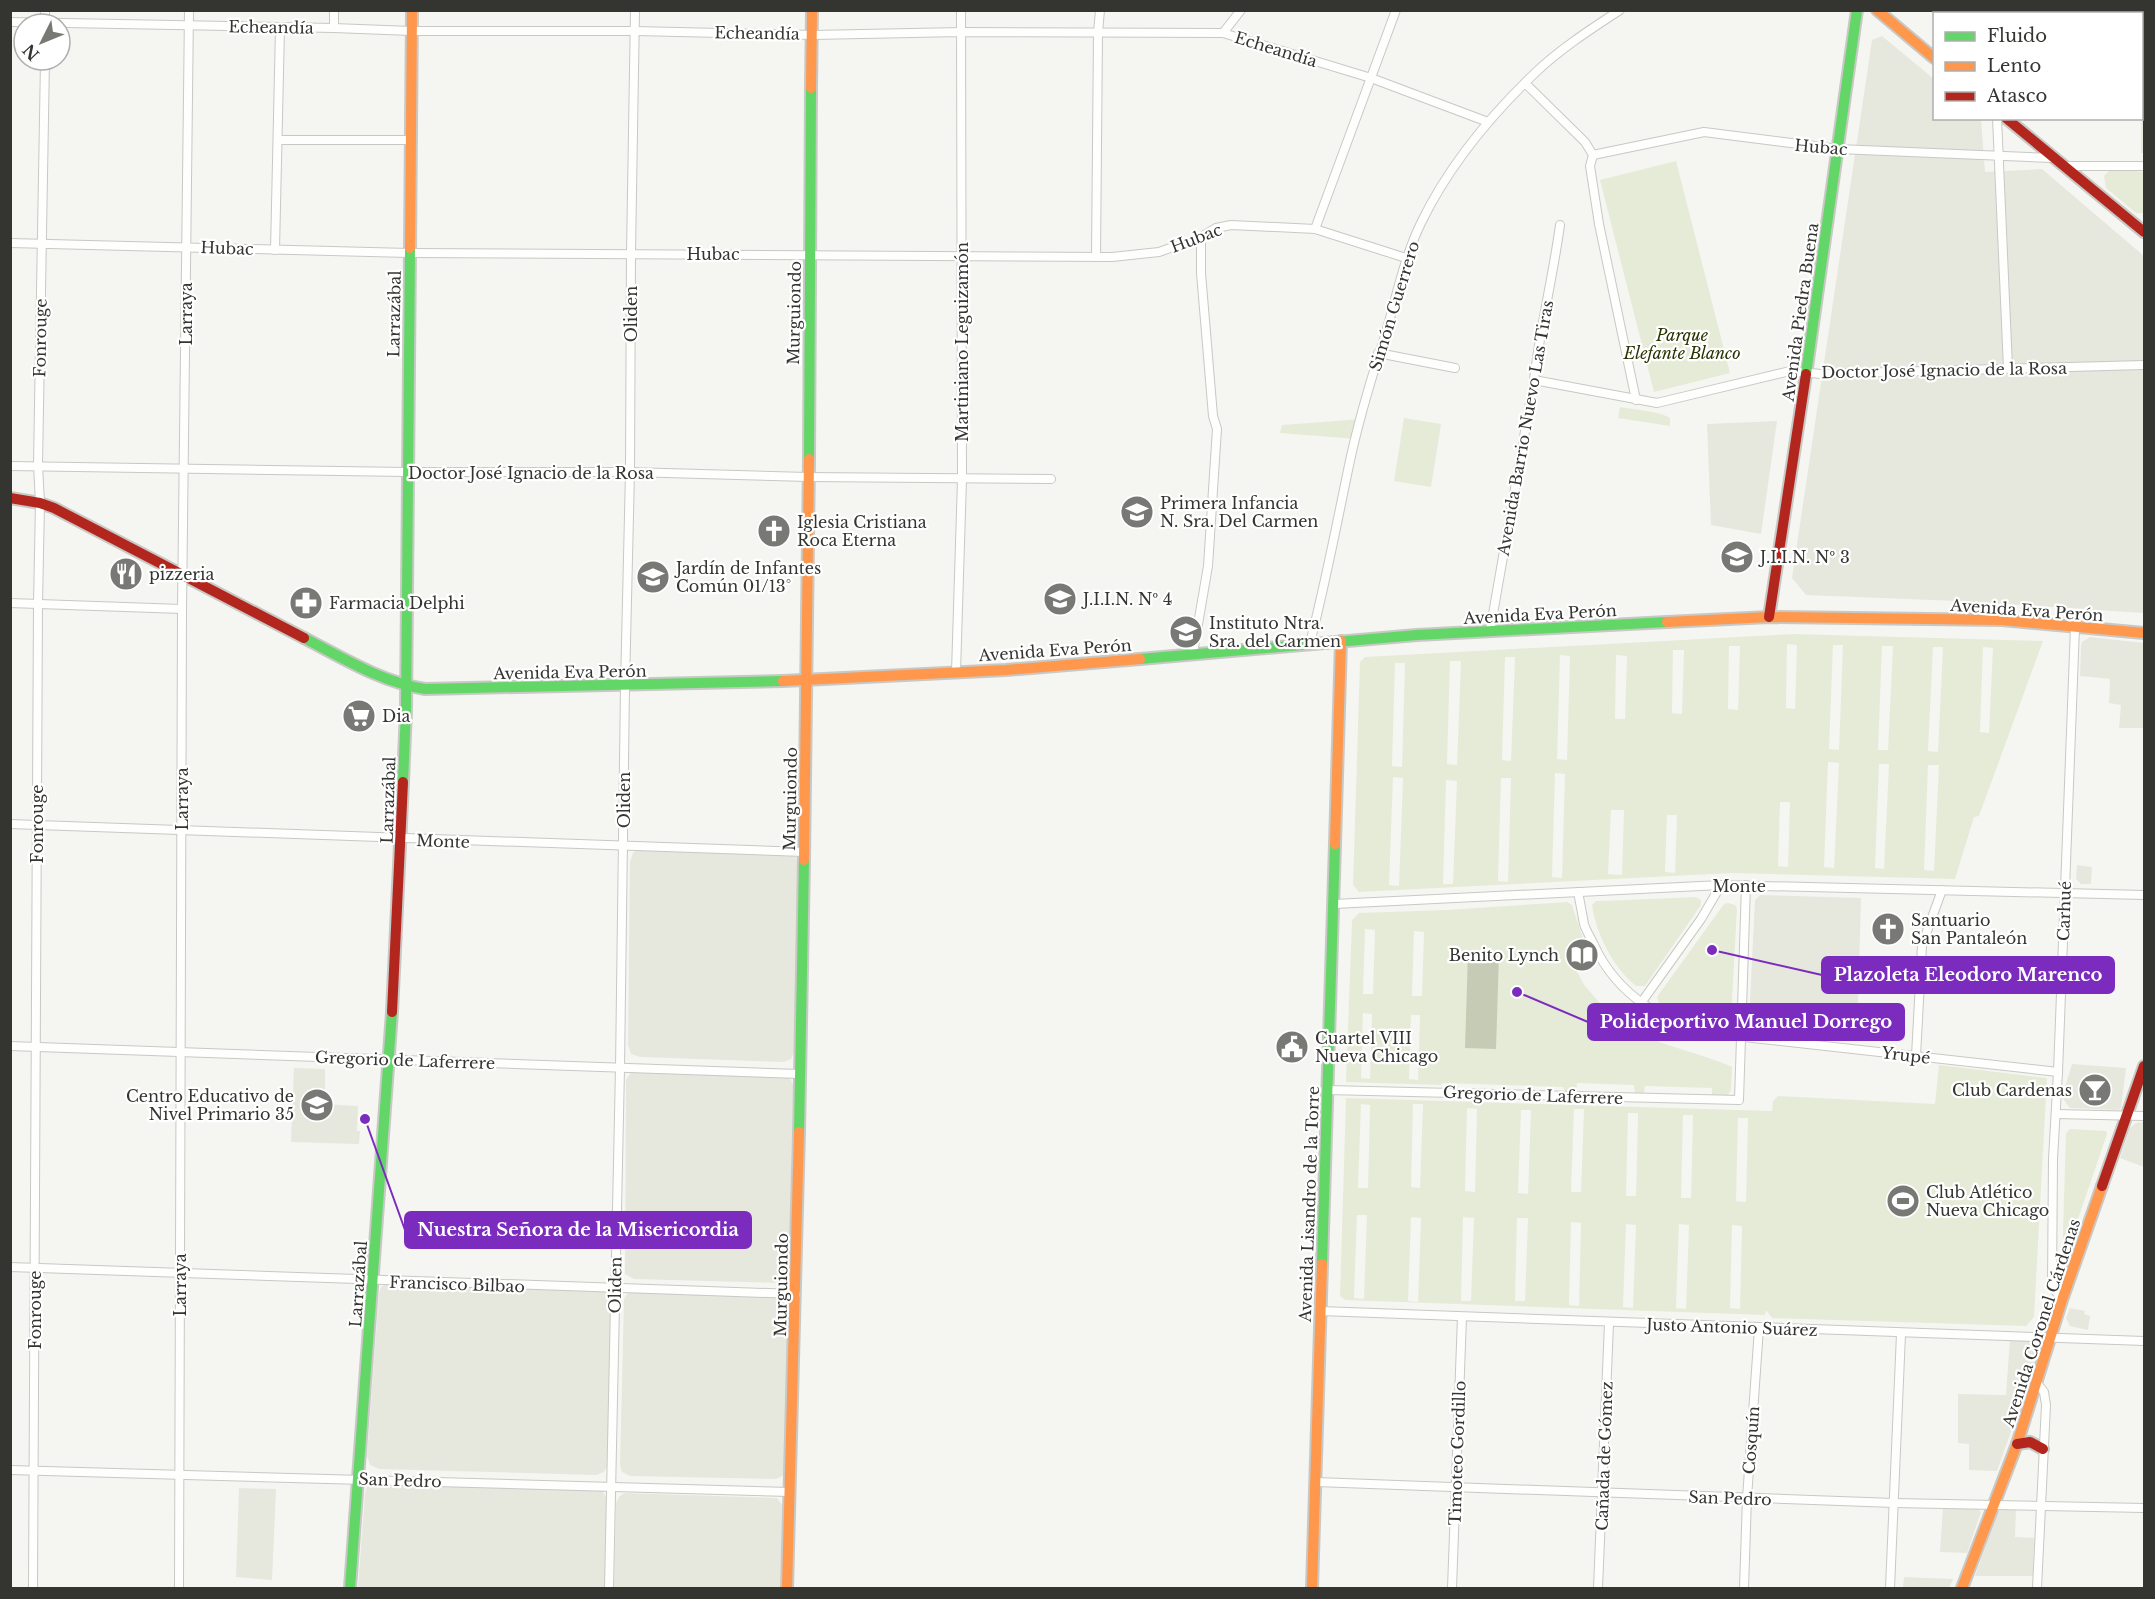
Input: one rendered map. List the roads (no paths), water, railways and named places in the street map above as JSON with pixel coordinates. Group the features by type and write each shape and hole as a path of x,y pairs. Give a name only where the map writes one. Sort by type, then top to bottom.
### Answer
{"street":[{"name":"Larraya","path":"179,1588 182,609 189,10"},
{"path":"334,10 334,28"},
{"name":"Larrazábal","path":"350,1588 390,1059 401,839 406,710 412,10"},
{"name":"Oliden","path":"609,1588 624,846 635,10"},
{"name":"Murguiondo","path":"787,1588 796,1294 807,680 812,10"},
{"name":"Martiniano Leguizamón","path":"956,672 962,479 961,10"},
{"path":"1096,257 1100,10"},
{"path":"1223,33 1241,10"},
{"path":"1315,229 1396,10"},
{"name":"Simón Guerrero","path":"1310,642 1323,592 1349,467 1378,353 1406,258 1438,190 1488,122 1537,71 1592,28 1620,10"},
{"name":"Avenida Piedra Buena","path":"1769,617 1857,10"},
{"path":"1877,10 1933,56"},
{"name":"Echeandía","path":"72,24 334,28 411,32 635,30 813,35 961,32 1223,33 1371,78 1488,122"},
{"path":"275,250 280,28"},
{"name":"Fonrouge","path":"33,1588 40,503 38,465 45,72"},
{"path":"1525,83 1585,142 1593,155 1590,165 1599,224 1636,400"},
{"path":"1997,120 2008,368"},
{"path":"2008,120 2145,232"},
{"name":"Hubac","path":"1593,155 1704,132 1838,149 2052,158"},
{"path":"278,140 410,140"},
{"path":"2063,166 2145,166"},
{"name":"Hubac","path":"10,243 409,253 1112,257 1160,252 1201,237 1216,228 1231,225 1315,229 1406,258"},
{"name":"Avenida Barrio Nuevo Las Tiras","path":"1490,631 1537,352 1556,262 1560,225"},
{"path":"1193,653 1208,566 1217,429 1213,416 1201,273 1201,237"},
{"path":"1378,353 1455,368"},
{"name":"Doctor José Ignacio de la Rosa","path":"1534,380 1657,403 1790,371 1821,374 2145,365"},
{"name":"Doctor José Ignacio de la Rosa","path":"10,466 185,470 630,472 807,477 1051,479"},
{"name":"Avenida Eva Perón","path":"10,498 54,508 384,679 405,686 425,689 807,680 1060,666 1310,642 1769,617 2002,620 2145,633"},
{"path":"10,603 182,609"},
{"name":"Carhué","path":"2062,1300 2052,1286 2053,1159 2075,627"},
{"name":"Avenida Lisandro de la Torre","path":"1312,1588 1341,641"},
{"name":"Monte","path":"10,824 804,852"},
{"path":"1641,1003 1701,919 1721,885"},
{"name":"Monte","path":"1334,904 1721,885 2145,896"},
{"path":"1740,1036 1746,885"},
{"path":"1916,1056 1922,945 1942,890"},
{"name":"Yrupé","path":"1578,891 1585,925 1599,955 1622,986 1641,1003 1689,1027 1740,1036 2058,1072"},
{"name":"Gregorio de Laferrere","path":"1327,1090 1739,1100 1740,1036"},
{"name":"Gregorio de Laferrere","path":"10,1046 800,1074"},
{"name":"Avenida Coronel Cárdenas","path":"1962,1588 2017,1444 2062,1300 2145,1066"},
{"path":"2056,1114 2145,1116"},
{"name":"Francisco Bilbao","path":"10,1267 796,1294"},
{"name":"Justo Antonio Suárez","path":"1320,1311 1901,1334 2145,1341"},
{"name":"Timoteo Gordillo","path":"1452,1588 1462,1317"},
{"name":"Cañada de Gómez","path":"1598,1588 1609,1323"},
{"name":"Cosquín","path":"1744,1588 1747,1498 1759,1328"},
{"path":"1890,1588 1901,1334"},
{"path":"2037,1383 2044,1392 2046,1405 2037,1588"},
{"path":"2017,1444 2030,1442 2043,1449"},
{"name":"San Pedro","path":"10,1470 790,1492"},
{"name":"San Pedro","path":"1316,1482 1602,1494 2145,1508"}],"place":[{"name":"Primera Infancia N. Sra. Del Carmen","path":"1137,512"},
{"name":"Iglesia Cristiana Roca Eterna","path":"774,531"},
{"name":"J.I.I.N. Nº 3","path":"1737,557"},
{"name":"pizzeria","path":"126,574"},
{"name":"Jardín de Infantes Común 01/13°","path":"653,577"},
{"name":"J.I.I.N. Nº 4","path":"1060,599"},
{"name":"Farmacia Delphi","path":"306,603"},
{"name":"Instituto Ntra. Sra. del Carmen","path":"1186,632"},
{"name":"Dia","path":"359,716"},
{"name":"Santuario San Pantaleón","path":"1888,929"},
{"name":"Plazoleta Eleodoro Marenco","path":"1712,950"},
{"name":"Benito Lynch","path":"1582,955"},
{"name":"Polideportivo Manuel Dorrego","path":"1517,992"},
{"name":"Cuartel VIII Nueva Chicago","path":"1292,1047"},
{"name":"Club Cardenas","path":"2095,1090"},
{"name":"Centro Educativo de Nivel Primario 35","path":"317,1105"},
{"name":"Nuestra Señora de la Misericordia","path":"365,1119"},
{"name":"Club Atlético Nueva Chicago","path":"1903,1201"}],"park label":[{"name":"Parque Elefante Blanco","path":"1682,344"}]}
